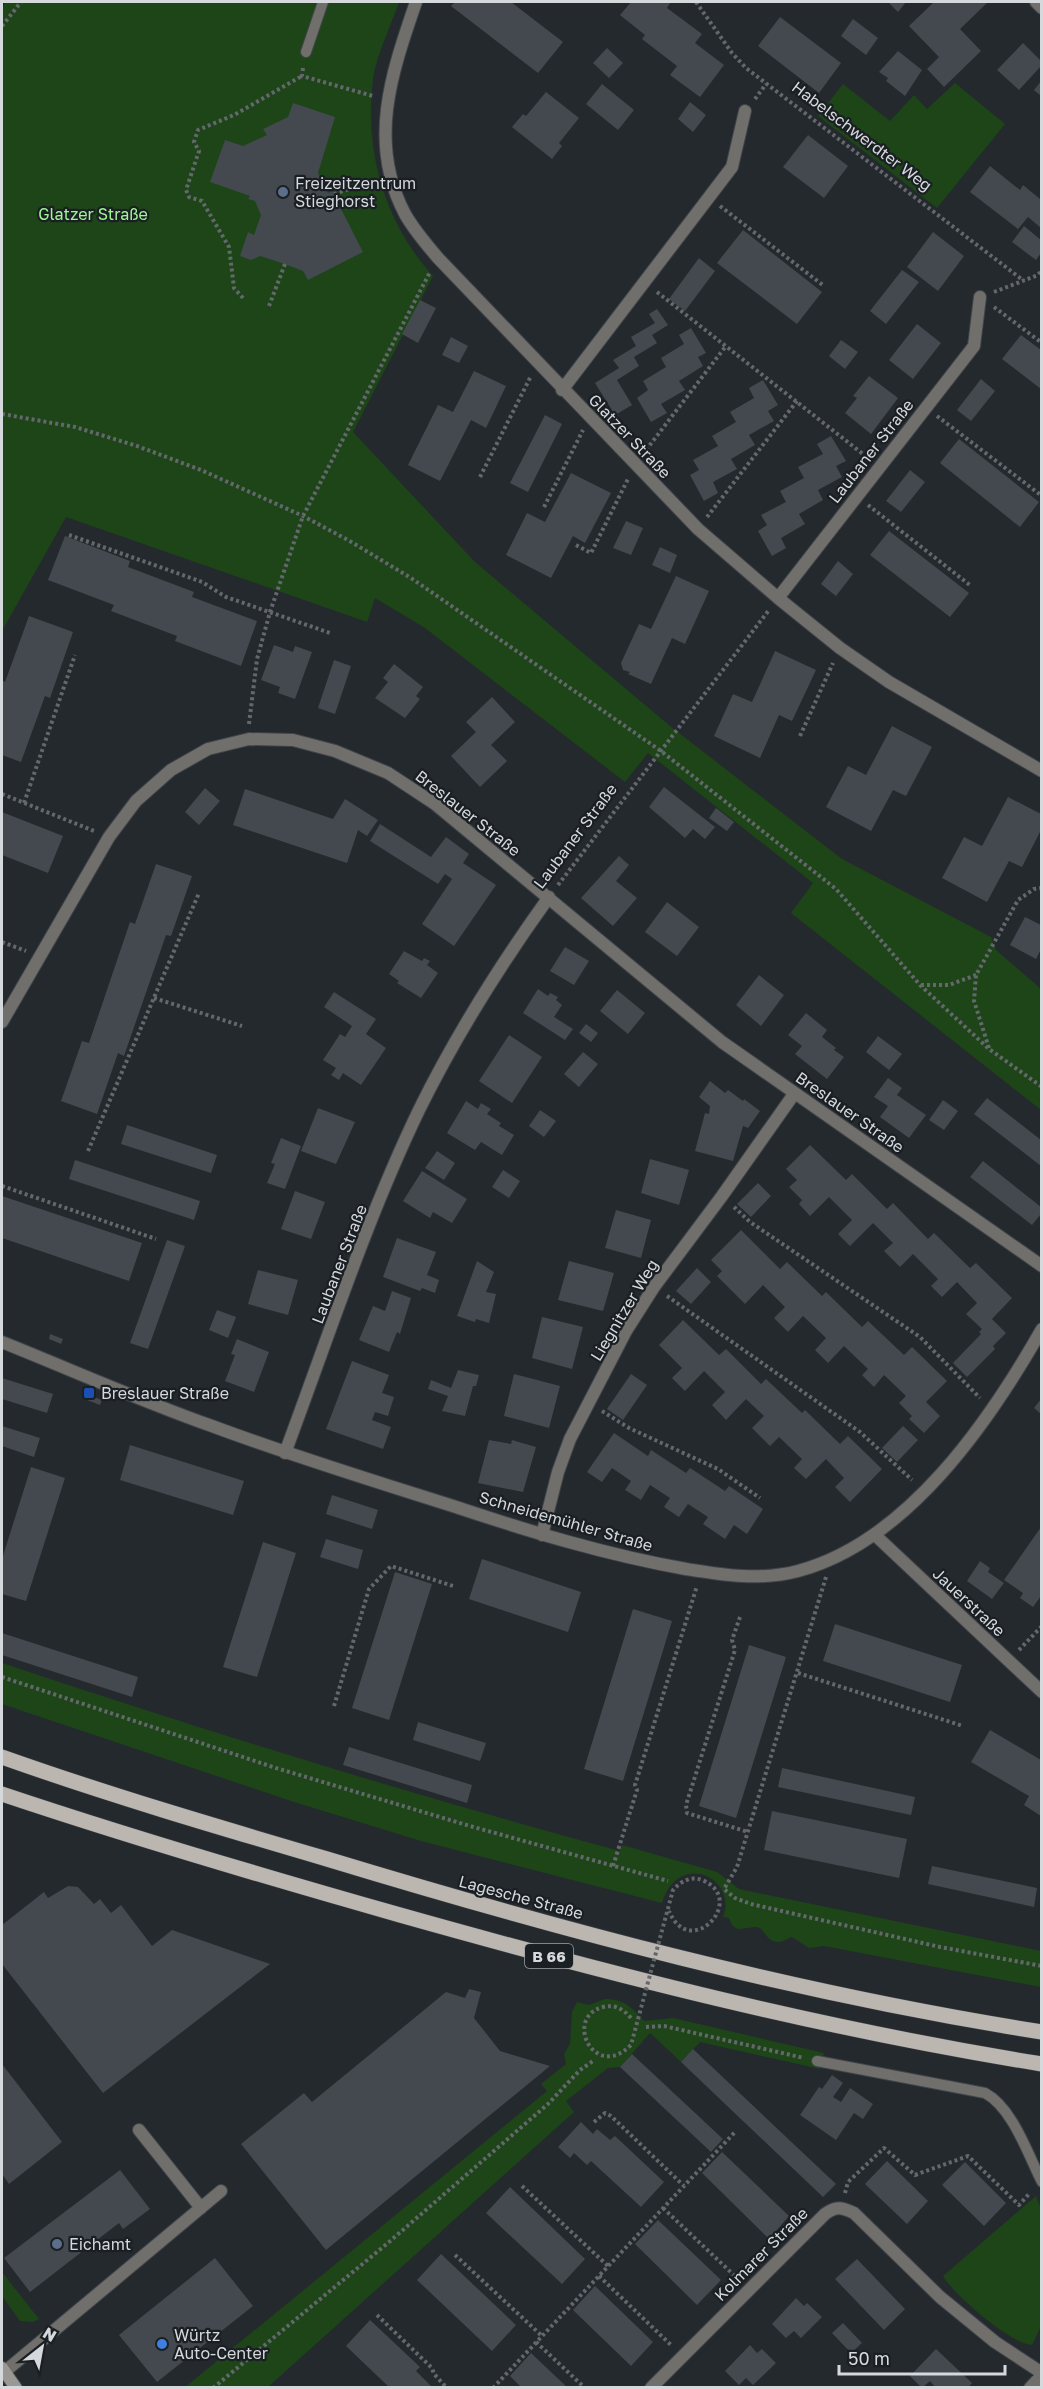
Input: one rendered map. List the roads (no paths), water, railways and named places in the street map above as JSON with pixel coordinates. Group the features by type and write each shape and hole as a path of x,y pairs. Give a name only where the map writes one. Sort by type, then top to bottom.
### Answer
{"main road":[{"name":"Lagesche Straße","path":"2,1757 464,1901 814,1990 936,2016 1041,2032"},
{"name":"B 66","path":"2,1794 261,1875 635,1980 899,2040 1041,2064"},
{"path":"2,2371 16,2388"}],"street":[{"name":"Glatzer Straße","path":"416,2 394,68 387,100 385,131 387,160 397,195 406,215 438,258 562,390 698,529 778,598 840,648 919,700 1041,771"},
{"path":"1035,2 1041,8"},
{"path":"562,390 732,167 745,111"},
{"name":"Laubaner Straße","path":"778,598 974,346 980,297"},
{"name":"Breslauer Straße","path":"2,1022 38,956 109,837 136,801 171,770 208,749 249,739 293,740 334,751 388,773 435,804 722,1042 1041,1266"},
{"name":"Laubaner Straße","path":"285,1453 378,1205 418,1112 473,1009 549,897"},
{"name":"Liegnitzer Weg","path":"542,1535 558,1472 570,1439 626,1332 654,1287 794,1094"},
{"name":"Schneidemühler Straße","path":"2,1342 285,1453 542,1535 644,1561 734,1576 768,1576 799,1570 831,1559 875,1535 900,1516 960,1450 992,1409 1022,1364 1041,1329"},
{"name":"Jauerstraße","path":"875,1535 1041,1692"},
{"path":"139,2130 201,2208"},
{"path":"2,2371 221,2191"},
{"name":"Kolmarer Straße","path":"651,2388 748,2289 833,2208 854,2212 940,2297 969,2322 1041,2374"},
{"path":"1030,2388 1041,2374"}],"lane":[{"path":"306,52 323,2"},
{"path":"818,2061 985,2093 1001,2105 1018,2133 1041,2182"}],"place":[{"name":"Freizeitzentrum Stieghorst","path":"283,192"},
{"name":"Breslauer Straße","path":"89,1393"},
{"name":"Eichamt","path":"57,2244"},
{"name":"Würtz Auto-Center","path":"162,2344"}]}
